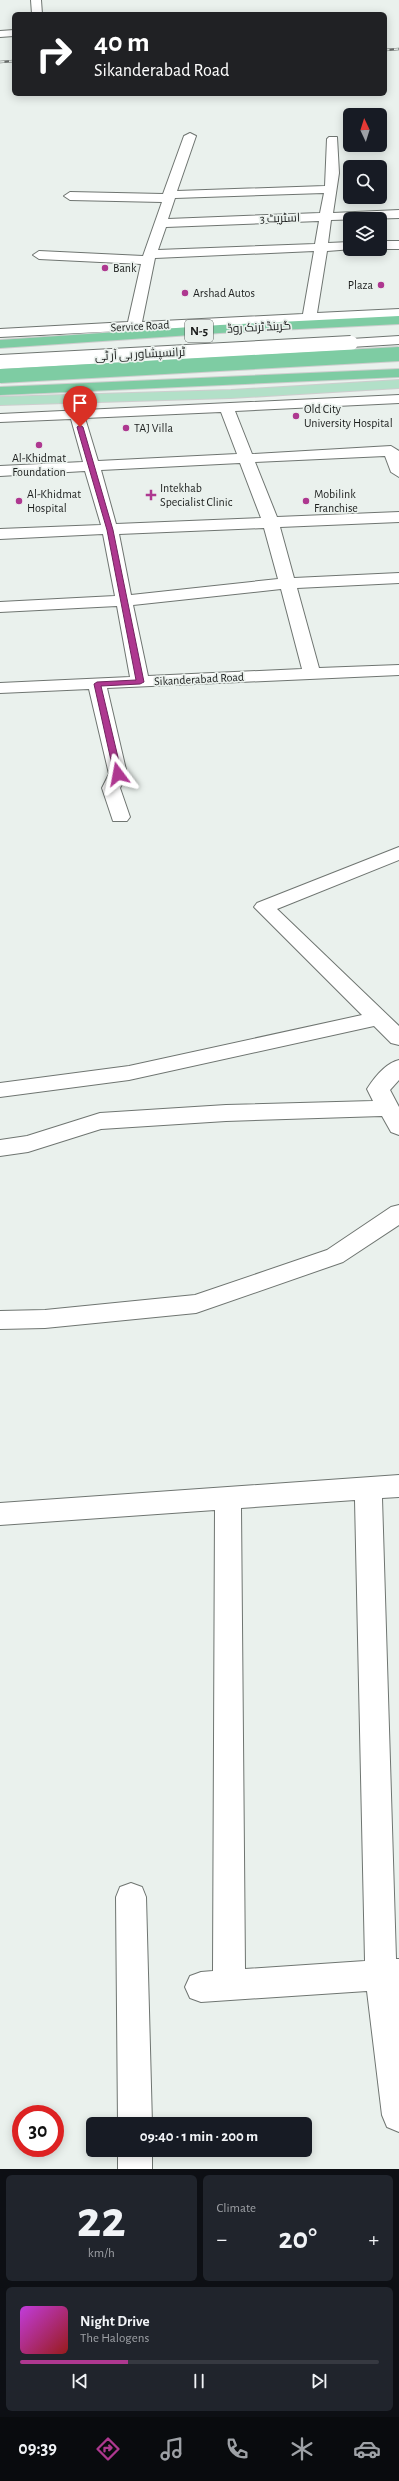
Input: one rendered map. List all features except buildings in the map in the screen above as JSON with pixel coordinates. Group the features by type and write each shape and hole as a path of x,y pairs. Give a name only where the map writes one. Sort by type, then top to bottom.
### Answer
{"highway":[{"name":"گرینڈ ٹرنک روڈ","path":"0,344 64,341 220,329 399,320"},
{"path":"64,341 53,351 44,369 58,385 76,389"},
{"path":"0,349 18,354 26,360 29,369 26,383 3,394"},
{"path":"0,376 399,354"},
{"path":"3,394 399,373"}],"main road":[{"path":"3,394 231,394 399,384"}],"street":[{"path":"36,0 37,12"},
{"path":"0,34 12,33"},
{"path":"134,326 149,257 161,223 168,196 190,136"},
{"path":"309,318 330,189 333,139"},
{"path":"70,196 168,196 330,189"},
{"name":"اسٹریٹ 3","path":"161,223 399,214"},
{"path":"387,246 399,245"},
{"path":"39,255 149,257 343,246"},
{"name":"Service Road","path":"0,333 399,313"},
{"name":"ٹرانسپشاور بی آر ٹی","path":"0,362 399,340"},
{"path":"0,418 399,399"},
{"path":"226,408 271,523 312,674"},
{"path":"77,415 110,530 122,601 140,682"},
{"path":"0,471 91,465 391,451 399,472"},
{"path":"0,534 399,517"},
{"path":"0,607 122,601 287,583 399,578"},
{"name":"Sikanderabad Road","path":"0,688 399,670"},
{"path":"97,684 118,774 111,788 120,817"},
{"path":"398,856 264,907 399,1038"},
{"path":"0,1090 129,1073 378,1018"},
{"path":"394,1118 378,1089 399,1067"},
{"path":"0,1148 28,1144 100,1121 226,1113 394,1118"},
{"path":"0,1320 45,1319 196,1304 335,1256 386,1224 399,1213"},
{"path":"0,1514 399,1486"},
{"path":"368,1488 390,1975 399,2115"},
{"path":"228,1497 215,1986 390,1975"},
{"path":"131,1897 135,2117"},
{"path":"135,2157 135,2169"}],"railway":[{"path":"387,50 399,49"},
{"path":"0,62 12,61"}],"place":[{"name":"Bank","path":"105,268"},
{"name":"Plaza","path":"381,285"},
{"name":"Arshad Autos","path":"185,293"},
{"name":"Old City University Hospital","path":"296,416"},
{"name":"TAJ Villa","path":"126,428"},
{"name":"Al-Khidmat Foundation","path":"39,445"},
{"name":"Intekhab Specialist Clinic","path":"151,495"},
{"name":"Al-Khidmat Hospital","path":"19,501"},
{"name":"Mobilink Franchise","path":"306,501"}],"route":[{"path":"80,427 110,530 122,601 140,682 97,684 118,774"}]}
